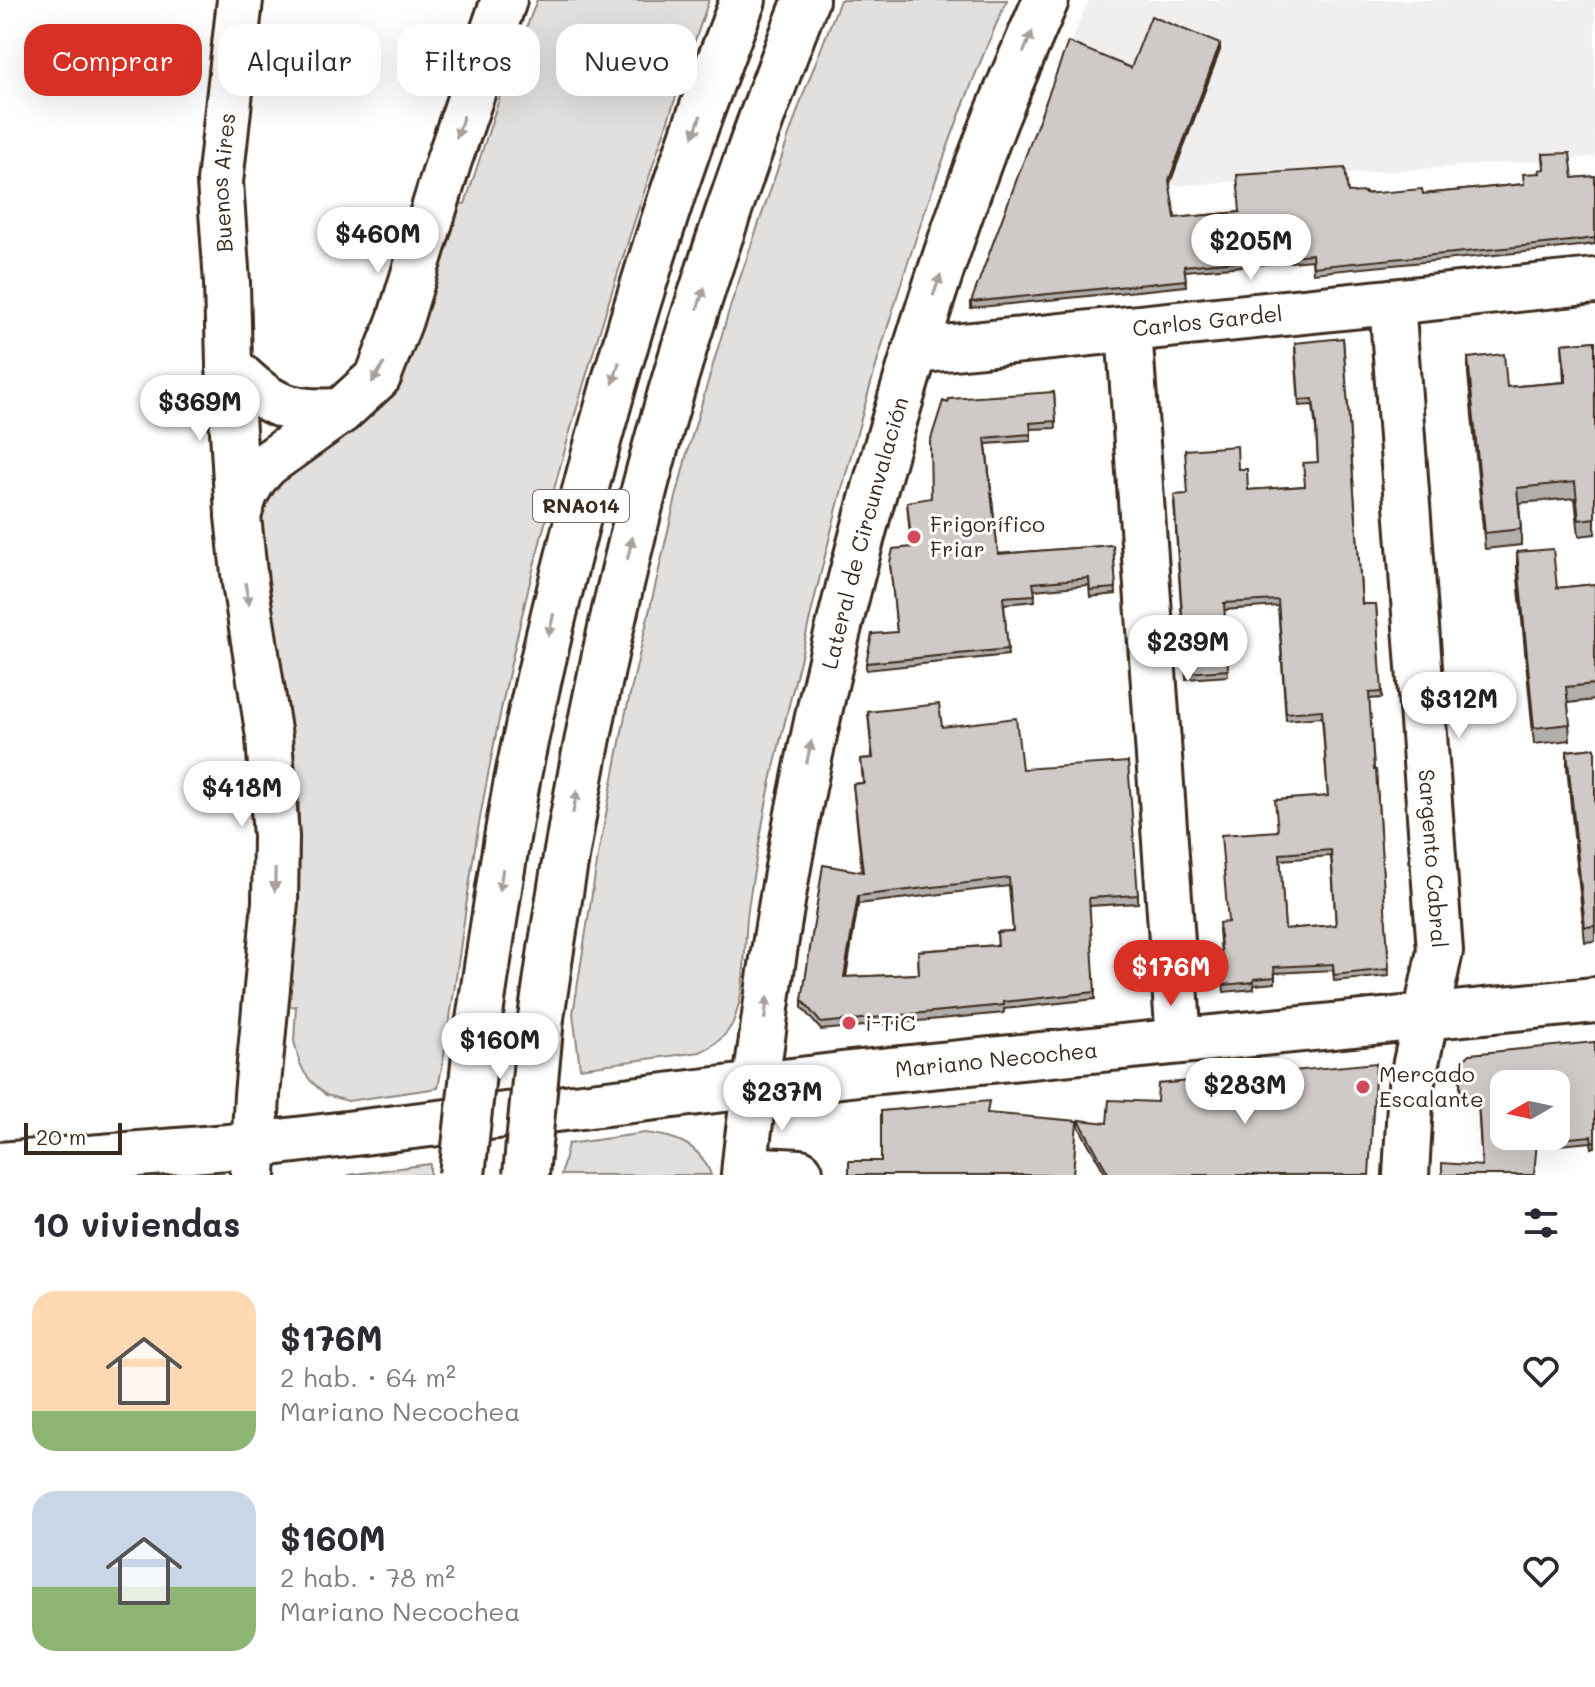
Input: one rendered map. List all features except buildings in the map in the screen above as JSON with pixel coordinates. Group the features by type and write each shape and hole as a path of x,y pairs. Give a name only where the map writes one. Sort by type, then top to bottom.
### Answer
{"main road":[{"name":"Buenos Aires","path":"240,0 220,182 238,516 269,737 276,837 275,902 253,1160"},
{"path":"238,516 245,494 267,464 341,411 378,377 504,0"},
{"name":"RNA014","path":"462,1175 478,1027 518,777 556,601 604,415 652,253 741,0"},
{"name":"RNA014","path":"526,1175 541,1018 557,906 607,646 635,528 693,321 806,0"},
{"name":"Lateral de Circunvalación","path":"745,1172 775,941 810,748 861,539 915,351 995,120 1046,0"},
{"name":"Carlos Gardel","path":"915,351 1595,281"},
{"name":"Sargento Cabral","path":"1392,302 1440,951 1411,1086 1406,1175"},
{"path":"1129,329 1179,1041"},
{"path":"229,365 251,388 280,406 314,413 341,411"},
{"name":"Mariano Necochea","path":"0,1165 253,1160 754,1085 1595,1000"},
{"path":"745,1172 800,1172 800,1175"}],"shaded area":[{"path":"537,0 709,0 697,35 697,24 556,24 556,96 676,96 598,336 528,591 483,799 438,1088 348,1101 326,1095 304,1072 294,1041 296,1006 285,1007 299,862 299,800 262,549 262,512 277,480 367,412 452,203 465,204 500,96 540,96 540,24 528,24"},
{"path":"840,0 1007,0 966,97 930,197 895,302 849,461 770,786 747,918 743,983 734,1020 720,1039 700,1052 580,1068 573,1014 598,856 625,716 671,518 730,307 803,95"},
{"path":"1089,0 1595,0 1595,157 1169,186 1186,286 971,308 1068,48"},
{"path":"645,1133 676,1139 693,1149 711,1175 561,1175 568,1144"},
{"path":"430,1164 430,1175 348,1175"}],"place":[{"name":"Frigorífico Friar","path":"914,537"},
{"name":"i-TiC","path":"849,1023"},
{"name":"Mercado Escalante","path":"1363,1087"}]}
